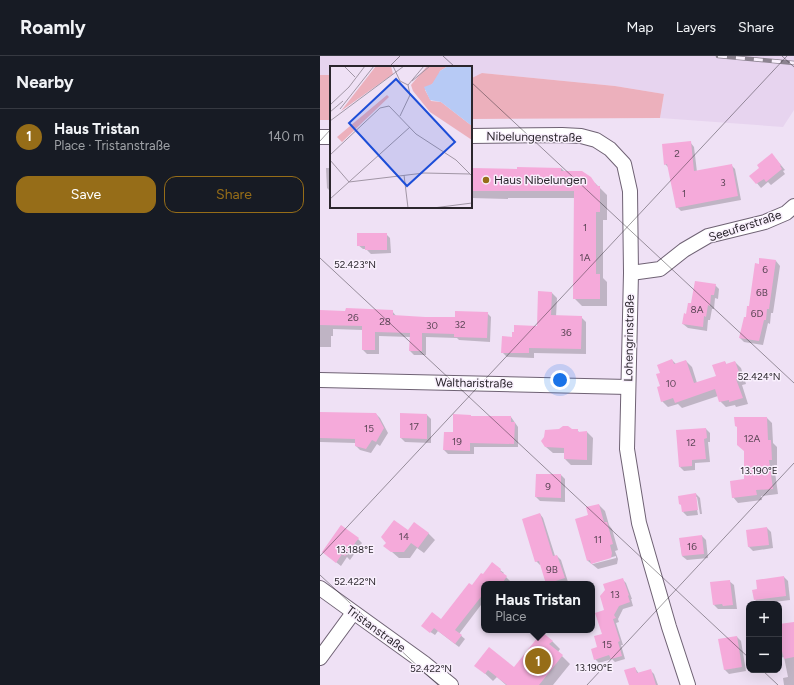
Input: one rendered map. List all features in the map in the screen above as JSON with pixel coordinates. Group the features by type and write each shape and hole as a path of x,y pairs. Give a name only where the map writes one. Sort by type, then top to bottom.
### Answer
{"street":[{"name":"Nibelungenstraße","path":"472,136 562,135 581,136 596,140"},
{"name":"Lohengrinstraße","path":"596,140 610,149 624,164 630,191 627,449 639,523 688,685"},
{"name":"Seeuferstraße","path":"630,273 660,269 684,250 708,236 765,222 786,213 794,206"},
{"name":"Waltharistraße","path":"320,380 628,387"},
{"name":"Tristanstraße","path":"320,588 451,685"},
{"path":"320,658 353,613"}],"shaded area":[{"path":"320,56 794,56 794,110 783,127 660,118 664,94 615,86 482,73 472,84 472,66 330,66 330,75 320,75"},
{"path":"482,73 615,86 664,94 660,118 472,119 472,78"},
{"path":"320,75 330,75 330,120 320,120"}],"building":[{"path":"691,141 694,171 732,164 738,196 676,208 667,164 664,165 662,144"},
{"path":"772,153 781,165 780,166 782,169 766,182 764,179 756,184 749,176 759,168 757,165"},
{"path":"517,167 561,168 561,171 582,171 591,177 597,186 600,186 600,212 596,212 596,274 600,274 600,299 573,299 574,191 472,191 472,168 517,169"},
{"path":"357,233 387,233 387,250 365,250 365,246 357,246"},
{"path":"759,258 776,260 769,309 767,309 766,320 764,320 759,341 739,338 744,317 746,317 747,306 749,306 755,263 759,264"},
{"path":"695,281 716,284 714,295 711,295 710,306 708,305 706,317 704,316 703,327 682,324 688,303 691,303"},
{"path":"538,291 552,292 551,315 582,316 581,349 529,348 529,353 501,353 502,336 512,337 514,325 537,326"},
{"path":"346,308 393,310 393,315 425,317 455,317 455,311 488,312 487,338 454,337 454,334 422,333 422,351 409,351 410,333 375,332 375,350 362,350 362,326 320,325 320,310 345,311"},
{"path":"672,359 674,364 686,360 694,383 716,376 712,365 725,361 726,364 735,361 741,378 736,379 743,398 729,402 729,400 719,402 715,389 675,403 673,398 661,402 657,387 660,386 656,374 660,373 657,365"},
{"path":"320,412 376,413 384,428 376,442 372,440 366,449 355,446 355,439 320,438"},
{"path":"400,413 427,414 427,439 400,438"},
{"path":"453,414 471,416 511,416 511,422 515,422 514,444 470,443 470,451 443,450 444,432 453,432"},
{"path":"734,417 767,417 768,440 771,440 772,460 769,460 773,489 756,490 757,495 732,498 730,481 744,479 744,451 737,445 737,427 735,426"},
{"path":"563,426 578,429 578,432 587,431 587,460 564,459 564,448 545,447 541,441 544,437 545,430 559,429"},
{"path":"706,428 707,438 704,439 706,459 692,460 692,466 679,467 676,430"},
{"path":"536,474 561,474 561,498 535,497"},
{"path":"696,493 698,510 682,512 678,496"},
{"path":"599,504 604,522 607,522 613,544 610,545 612,553 611,558 591,564 590,560 587,561 575,519 588,515 586,507"},
{"path":"540,513 553,556 557,555 565,578 556,581 545,581 539,561 535,562 522,519"},
{"path":"394,520 408,530 414,522 429,533 418,548 411,543 404,552 391,552 383,546 386,543 381,537"},
{"path":"341,525 359,538 345,556 342,554 336,563 322,552"},
{"path":"767,527 769,545 748,547 746,530"},
{"path":"702,535 704,554 682,556 679,538"},
{"path":"492,562 507,576 504,581 481,581 481,597 455,630 462,635 455,644 434,628 430,633 421,626 432,612 441,619 469,583 472,585 481,573 483,574"},
{"path":"784,576 786,596 754,600 752,590 757,589 756,580"},
{"path":"623,578 630,602 619,606 614,615 616,618 613,619 620,641 618,642 622,656 611,659 609,655 594,660 591,649 597,647 594,636 602,634 595,613 604,610 600,596 605,590 603,584"},
{"path":"730,580 733,605 713,605 710,582"},
{"path":"794,622 794,657 784,659 782,651 782,624"},
{"path":"541,633 553,641 549,644 563,655 539,685 507,685 488,670 485,674 474,666 489,647 514,667"},
{"path":"737,636 742,667 724,670 718,639"},
{"path":"635,667 637,673 651,669 656,685 629,685 624,670"}],"railway":[{"path":"718,56 794,63"}],"place":[{"name":"Haus Nibelungen","path":"486,180"},
{"name":"Haus Tristan","path":"538,661"}]}
